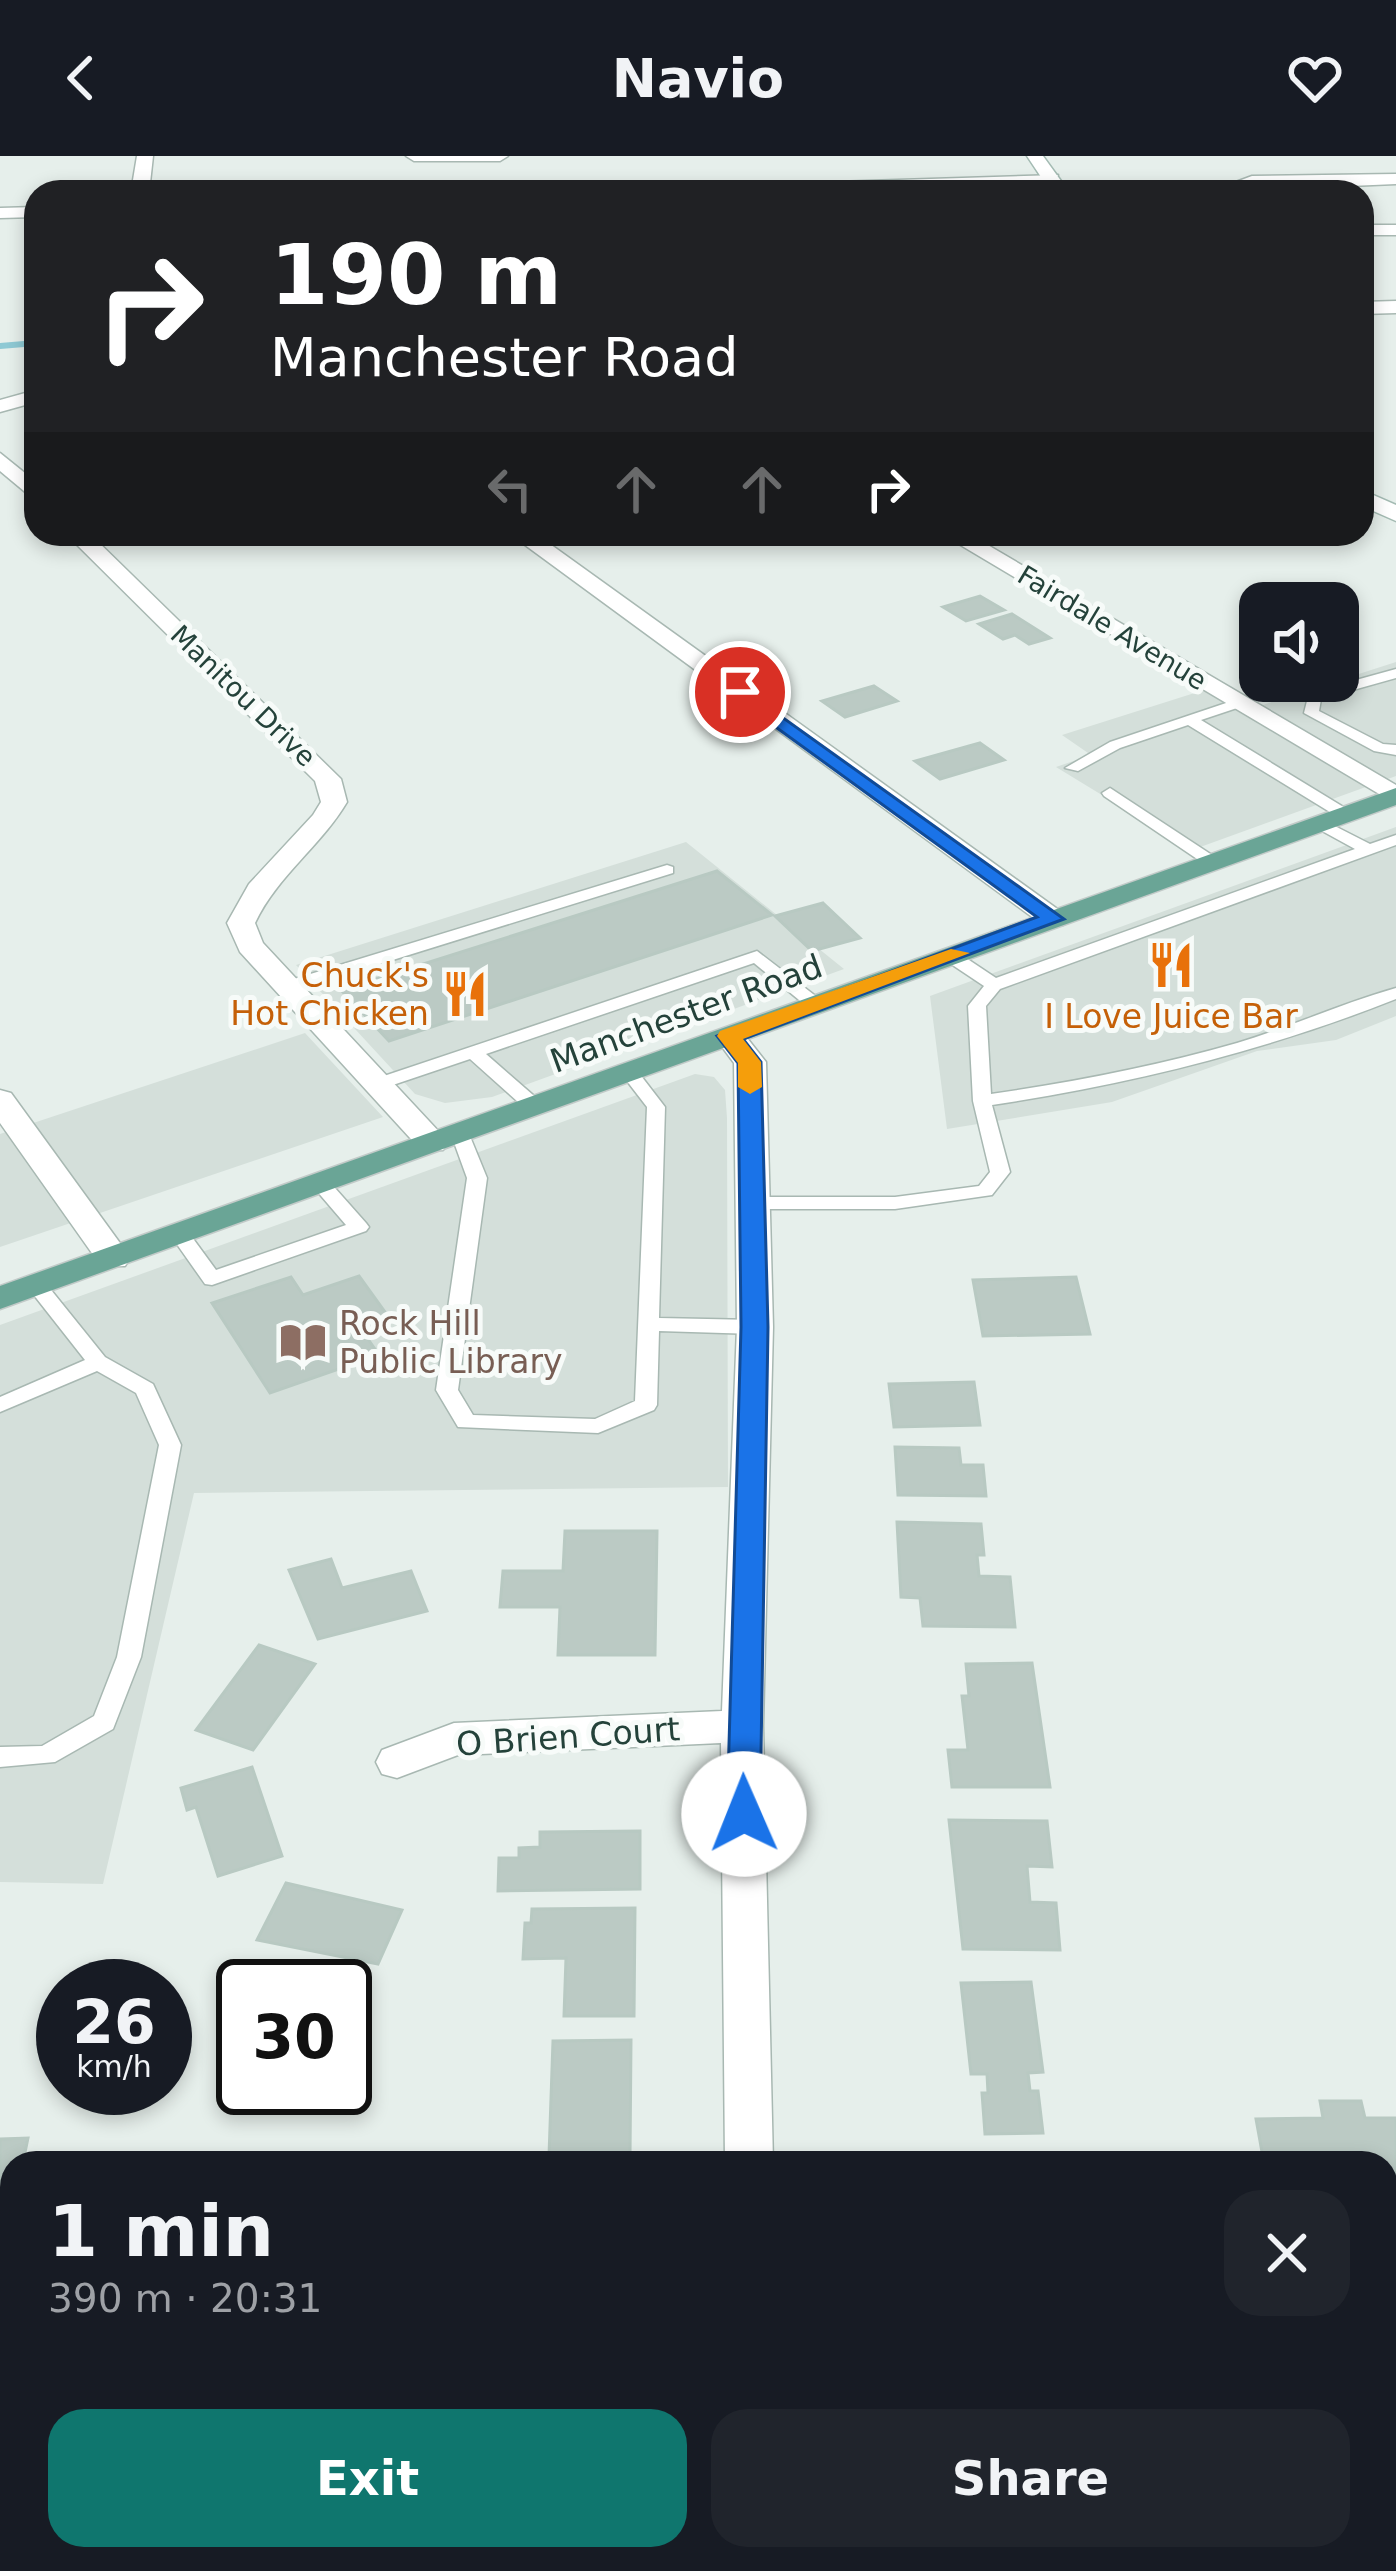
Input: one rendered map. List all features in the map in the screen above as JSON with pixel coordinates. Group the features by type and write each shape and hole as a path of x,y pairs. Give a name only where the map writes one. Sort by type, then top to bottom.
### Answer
{"main road":[{"name":"Manchester Road","path":"0,1298 1396,796"}],"street":[{"path":"413,156 500,156"},
{"path":"1348,180 1396,179"},
{"path":"0,459 24,482"},
{"name":"Manitou Drive","path":"89,546 328,779 334,802 325,819 249,900 241,923 250,946 375,1085 446,1138"},
{"path":"538,546 1053,919"},
{"name":"Fairdale Avenue","path":"973,546 1396,796"},
{"path":"729,1036 750,1062 754,1327 742,1726 749,2151"},
{"path":"0,1100 112,1258"},
{"name":"O Brien Court","path":"397,1762 454,1739 742,1726"}],"lane":[{"path":"1387,749 1312,712 1314,696 1396,673"},
{"path":"1073,768 1115,745 1238,703"},
{"path":"1189,719 1369,850"},
{"path":"1110,793 1212,862"},
{"path":"751,1203 895,1203 986,1191 1000,1172 982,1101 977,1006 994,986 1396,840"},
{"path":"287,987 667,870"},
{"path":"375,1085 757,956 816,1005"},
{"path":"951,956 994,986"},
{"path":"982,1101 1107,1084 1305,1031 1396,993"},
{"path":"473,1052 534,1106"},
{"path":"446,1138 477,1178 447,1390 466,1422 598,1426 646,1405 656,1107 629,1072"},
{"path":"179,1233 212,1279 359,1227 320,1183"},
{"path":"0,1756 46,1755 104,1722 129,1657 170,1445 145,1389 98,1362 35,1285"},
{"path":"649,1324 754,1327"},
{"path":"0,1405 98,1362"}],"shaded area":[{"path":"1396,662 1396,776 1192,850 1056,767 1091,755 1062,735 1204,690 1244,711 1272,702 1359,702 1359,674"},
{"path":"1396,827 1396,1016 1336,1040 1257,1051 1112,1102 947,1129 930,996"},
{"path":"686,842 844,969 492,1097 445,1103 415,1094 296,965"},
{"path":"305,1033 383,1117 0,1247 0,1134"},
{"path":"695,1074 714,1077 725,1090 728,1487 194,1493 103,1884 0,1882 0,1325"}],"building":[{"path":"980,596 1004,610 966,621 943,607"},
{"path":"1012,614 1050,638 1029,644 1015,635 1003,639 979,624"},
{"path":"874,686 897,701 845,717 822,701"},
{"path":"980,743 1004,760 940,779 915,761"},
{"path":"717,871 772,915 389,1041 341,990"},
{"path":"823,903 860,938 812,951 775,916"},
{"name":"Rock Hill Public Library","path":"359,1276 390,1319 361,1329 379,1355 270,1393 212,1303 291,1277 303,1295"},
{"path":"1076,1277 1090,1334 983,1336 973,1280"},
{"path":"974,1382 980,1425 894,1427 889,1384"},
{"path":"895,1447 959,1448 961,1465 983,1465 986,1496 898,1495"},
{"path":"897,1522 981,1524 984,1555 977,1555 979,1576 1010,1577 1015,1627 923,1626 920,1598 901,1597"},
{"path":"565,1531 657,1531 655,1655 558,1655 560,1607 500,1607 503,1571 563,1571"},
{"path":"331,1559 342,1588 411,1571 427,1611 318,1639 289,1570"},
{"path":"259,1645 315,1664 253,1750 196,1730"},
{"path":"1032,1663 1050,1787 952,1787 948,1750 968,1750 962,1696 969,1696 966,1664"},
{"path":"252,1767 282,1856 218,1876 196,1807 187,1810 181,1788"},
{"path":"949,1820 1047,1821 1052,1867 1027,1866 1030,1902 1056,1903 1060,1950 963,1949"},
{"path":"640,1831 640,1889 498,1891 499,1858 519,1858 519,1848 540,1847 540,1832"},
{"path":"286,1883 402,1910 378,1964 372,1959 257,1940"},
{"path":"635,1908 634,2016 564,2016 566,1958 523,1959 525,1923 531,1923 532,1909"},
{"path":"1031,1982 1043,2072 1028,2073 1030,2091 1038,2091 1043,2133 985,2134 982,2093 988,2093 987,2074 971,2074 961,1983"},
{"path":"631,2040 630,2151 549,2151 553,2041"},
{"path":"1320,2101 1361,2101 1365,2118 1396,2118 1396,2151 1262,2151 1256,2119 1323,2118"},
{"path":"28,2138 25,2151 0,2151 0,2139"}],"waterway":[{"path":"0,346 24,344"}],"slow traffic":[{"path":"750,1087 750,1062 729,1036 959,953"}],"place":[{"name":"I Love Juice Bar","path":"1171,965"},
{"name":"Chuck's Hot Chicken","path":"465,994"},
{"name":"Rock Hill Public Library","path":"303,1342"}],"route":[{"path":"740,692 1053,919 729,1036 750,1062 754,1327 742,1726 744,1814"}]}
